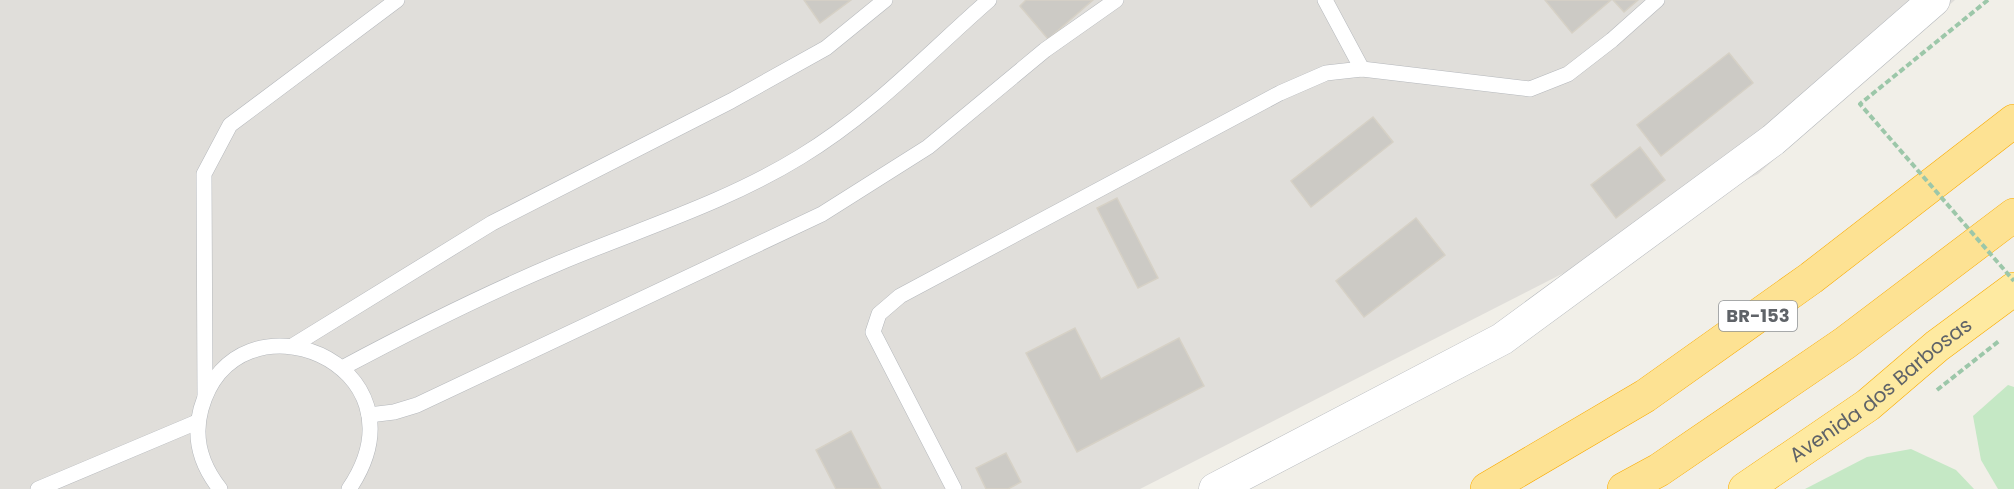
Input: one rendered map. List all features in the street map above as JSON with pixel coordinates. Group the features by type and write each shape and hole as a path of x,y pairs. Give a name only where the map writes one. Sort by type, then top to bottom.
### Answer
{"highway":[{"name":"BR-153","path":"1487,489 1645,396 1811,278 2014,121"},
{"path":"1624,489 1659,470 1845,343 2014,215"},
{"name":"Avenida dos Barbosas","path":"1745,489 1868,405 1937,346 2014,289"}],"street":[{"path":"1215,489 1502,339 1773,140 1934,0"}],"lane":[{"path":"220,489 208,474 199,449 197,422 205,395 204,174 230,125 397,0"},
{"path":"294,345 492,223 731,101 826,48 885,0"},
{"path":"342,368 467,303 558,263 736,191 802,156 883,99 989,0"},
{"path":"369,415 394,412 417,405 822,214 928,147 1045,50 1116,0"},
{"path":"1324,0 1332,9 1362,69"},
{"path":"954,489 873,333 879,314 900,296 1280,93 1326,73 1362,69 1530,89 1568,74 1612,40 1657,0"},
{"path":"205,395 220,373 241,356 266,346 294,345 320,353 342,368 359,389 369,415 370,442 363,468 349,489"},
{"path":"38,489 197,422"}],"path":[{"path":"1988,0 1860,104 2014,281"},
{"path":"1931,394 2005,337"}],"shaded area":[{"path":"0,0 1955,0 1758,174 1140,489 0,489"}],"green space":[{"path":"2008,385 2014,387 2014,489 1998,489 1981,460 1973,416"},
{"path":"1911,449 1956,470 1974,489 1805,489 1867,457"}],"building":[{"path":"804,0 851,0 820,23"},
{"path":"1026,0 1093,0 1048,39 1020,6"},
{"path":"1545,0 1611,0 1572,33"},
{"path":"1613,0 1638,0 1624,12"},
{"path":"1729,53 1753,83 1661,156 1637,125"},
{"path":"1373,117 1393,142 1311,207 1291,181"},
{"path":"1640,147 1665,180 1616,218 1591,185"},
{"path":"1117,198 1158,278 1138,288 1097,208"},
{"path":"1416,218 1445,255 1364,317 1336,281"},
{"path":"1075,328 1101,379 1179,338 1204,386 1077,452 1026,353"},
{"path":"851,431 881,489 836,489 816,450"},
{"path":"1006,453 1021,482 1008,489 986,489 976,468"}]}
